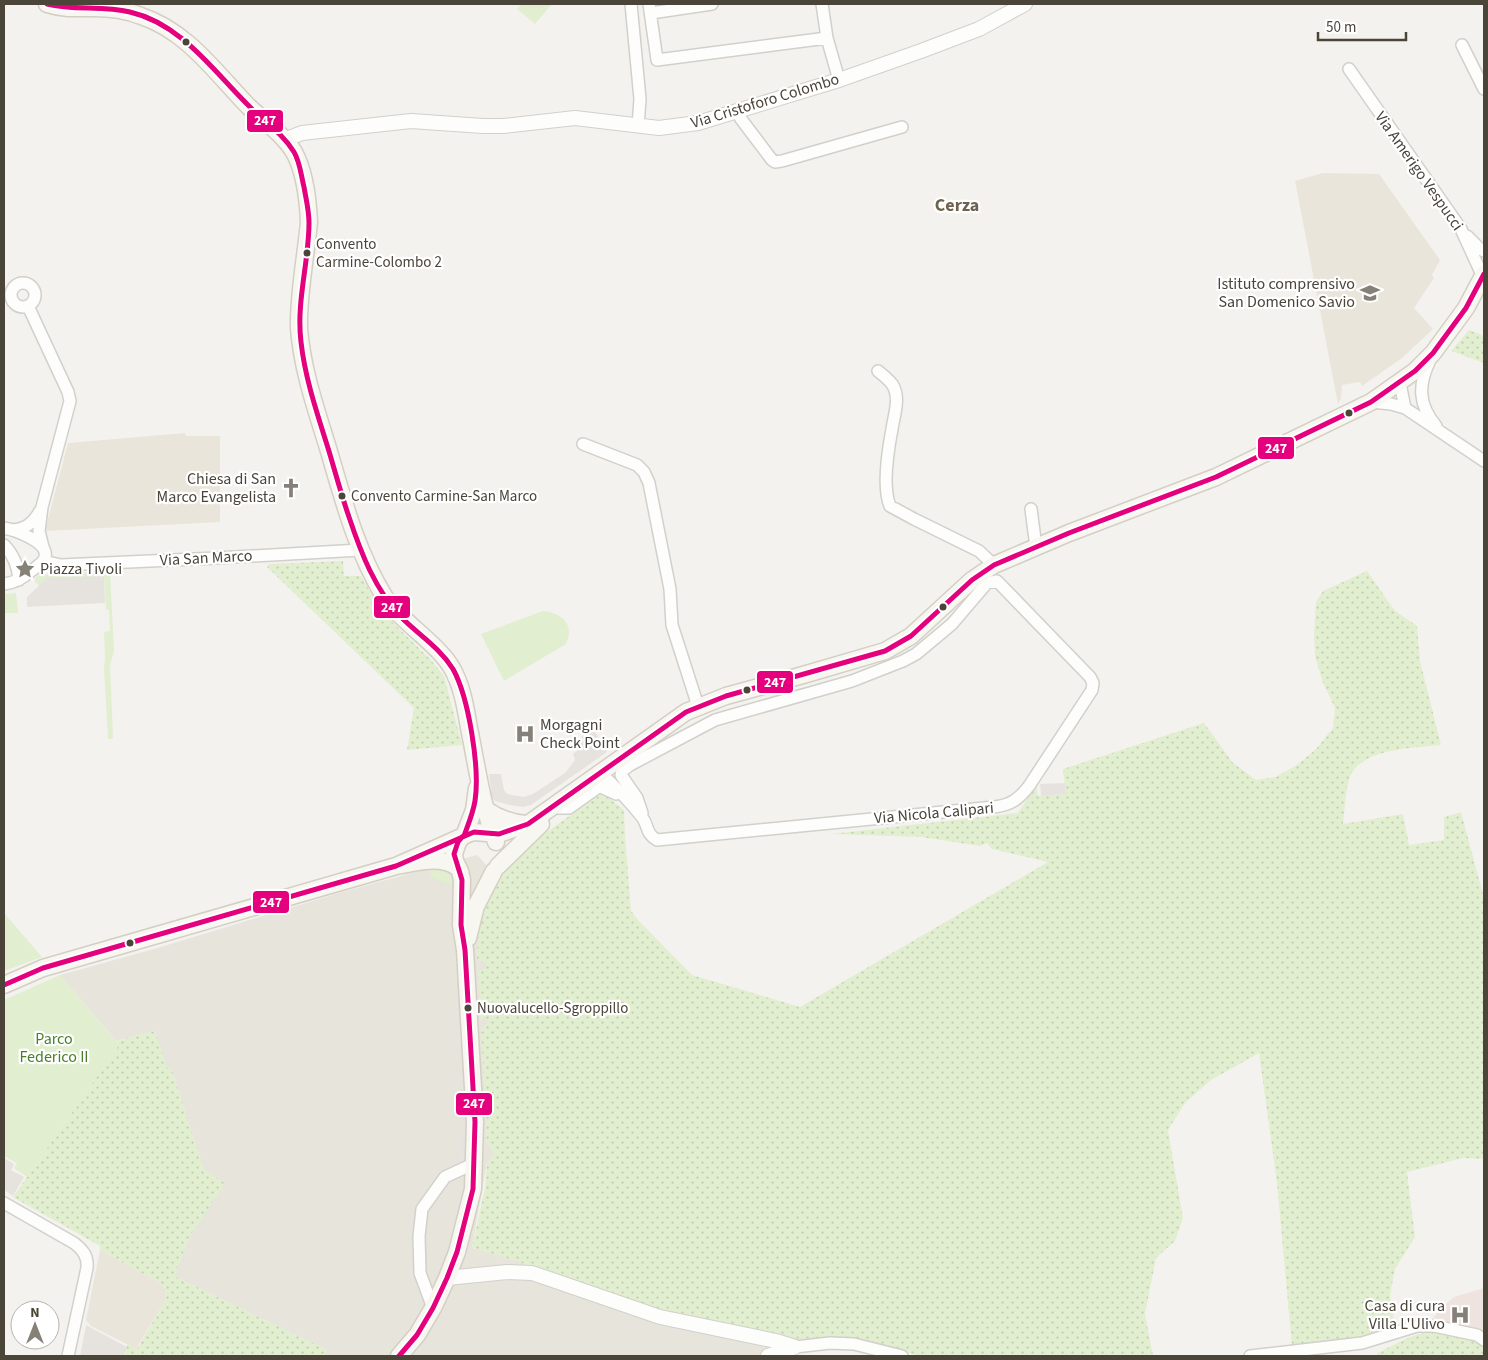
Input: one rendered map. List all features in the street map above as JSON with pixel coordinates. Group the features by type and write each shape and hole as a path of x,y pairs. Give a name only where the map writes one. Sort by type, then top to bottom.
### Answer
{"main road":[{"path":"47,4 70,8 131,12 153,20 190,45 284,140 294,153 308,209 309,222 299,326 303,358 315,406 360,550 386,598 400,616 447,662 454,672 466,710 477,773 492,837 500,854 496,868 476,906 465,950"},
{"path":"396,866 474,832 492,837 528,824 600,773 626,761 686,712 726,696 870,656 898,644 922,627 931,616 987,573 1036,548 1216,477 1371,402 1400,383 1433,353 1466,308 1484,275"},
{"path":"399,1356 417,1335 433,1308 447,1278 457,1252 473,1189 474,1099 465,950 461,925 462,880 455,861 455,848 463,837 474,810 477,773"},
{"path":"4,985 43,968 396,866 443,860 468,876 484,877 496,868 531,832 559,808 572,793"},
{"path":"486,809 506,820 528,824"}],"street":[{"path":"631,4 640,99 638,126"},
{"path":"712,4 650,8 657,60 826,38"},
{"path":"822,4 826,38 839,80"},
{"name":"Via Cristoforo Colombo","path":"284,140 302,133 412,121 497,126 575,118 638,126 676,126 698,123 839,80 979,28 1025,4"},
{"path":"1462,45 1484,89"},
{"name":"Via Amerigo Vespucci","path":"1348,69 1461,229 1484,275"},
{"path":"737,111 741,119 775,162 902,127"},
{"path":"1461,229 1484,251"},
{"path":"4,584 19,580 48,562 39,531 42,507 70,401 68,392 28,306"},
{"path":"1433,353 1424,373 1421,395 1424,409 1442,432"},
{"path":"644,820 637,798 621,775 626,761 715,720 852,681 904,661 916,654 952,624 987,573 979,551 890,506 887,493 887,475 889,447 897,405 893,385 878,371"},
{"path":"1400,383 1421,395"},
{"path":"1400,383 1405,408"},
{"path":"1371,402 1392,404 1405,408 1484,461"},
{"path":"582,444 637,465 644,472 649,483 670,589 672,625 698,706"},
{"path":"8,529 20,529 31,524 42,507"},
{"path":"1031,509 1036,548"},
{"path":"8,529 36,541 43,547"},
{"path":"4,545 16,564 19,580"},
{"name":"Via San Marco","path":"48,562 61,564 360,550"},
{"name":"Via Nicola Calipari","path":"628,802 644,820 651,836 658,840 994,807 1016,801 1029,786 1092,690 1093,683 1090,677 987,573"},
{"path":"600,773 628,802"},
{"path":"559,808 569,808 601,787 606,788 628,802"},
{"path":"433,1308 420,1273 422,1209 445,1177 473,1164"},
{"path":"4,1203 74,1243 83,1250 88,1260 68,1356"},
{"path":"447,1278 507,1272 532,1273 660,1317 776,1341 795,1347"},
{"path":"1250,1356 1362,1343 1408,1328 1426,1326 1477,1335 1484,1340"},
{"path":"768,1356 795,1347 830,1343 854,1344 902,1356"}],"shaded area":[{"name":"Istituto comprensivo San Domenico Savio","path":"1323,173 1379,174 1440,260 1432,275 1434,278 1414,308 1433,329 1402,358 1362,386 1360,382 1342,385 1341,398 1338,404 1295,181"},
{"path":"185,433 186,436 220,436 220,522 45,531 68,443"},
{"path":"104,576 105,603 27,607 27,597 47,578"},
{"path":"593,728 607,752 531,805 523,807 510,805 495,801 491,796 489,792 491,789 489,774 501,774 504,790 507,794 524,797 533,794 565,773 575,760 573,754 577,751 574,743"},
{"path":"1065,783 1066,794 1041,796 1040,784"},
{"path":"477,855 500,879 482,915 478,944 477,960 486,962 486,969 478,971 481,1020 484,1016 489,1023 481,1029 487,1142 494,1153 492,1159 487,1162 472,1248 785,1337 783,1356 323,1356 327,1350 174,1276 190,1236 224,1183 204,1170 171,1068 167,1069 155,1031 116,1041 60,975 154,949 339,893"},
{"path":"458,1017 462,1017 467,1101 466,1141 459,1162 455,1160 464,1135"},
{"path":"4,1158 14,1164 11,1170 24,1177 13,1196 4,1190"},
{"path":"100,1250 158,1282 166,1289 165,1301 136,1349 91,1326 86,1320"},
{"name":"Casa di cura Villa L'Ulivo","path":"1484,1288 1484,1334 1431,1321 1440,1309 1454,1297"},
{"path":"86,1325 127,1347 124,1356 80,1356"}],"green space":[{"path":"522,4 552,4 535,24 517,9"},
{"path":"1469,330 1484,336 1484,363 1451,351"},
{"path":"343,561 344,576 361,576 382,612 430,659 444,676 462,745 407,750 414,708 267,567 269,564"},
{"path":"110,571 114,651 110,665 113,737 108,739 104,632 110,631 109,610 106,610 104,576 40,586 35,582 35,578 39,575"},
{"path":"1367,571 1395,611 1417,626 1420,661 1441,745 1390,751 1365,760 1356,767 1348,782 1343,824 1403,814 1409,845 1444,840 1444,817 1461,812 1484,898 1484,1159 1463,1158 1407,1172 1415,1237 1395,1269 1390,1295 1394,1324 1353,1340 1292,1346 1277,1183 1259,1053 1211,1080 1185,1103 1168,1130 1183,1218 1175,1241 1156,1258 1145,1314 1153,1356 920,1356 873,1342 830,1337 792,1340 634,1305 517,1261 472,1248 485,1188 487,1162 492,1159 494,1153 487,1142 481,1029 489,1023 484,1017 480,1020 478,971 486,969 486,963 477,960 482,915 490,894 502,876 516,859 549,831 603,793 624,810 631,911 638,920 692,975 800,1007 1048,862 992,849 987,843 980,846 921,837 831,834 1018,813 1036,786 1038,796 1066,794 1063,769 1204,723 1233,763 1256,780 1276,777 1297,765 1316,749 1333,728 1335,708 1323,683 1315,656 1316,602 1323,591"},
{"path":"16,593 18,613 4,613 4,594"},
{"path":"543,611 556,614 568,625 569,631 566,644 504,681 481,634"},
{"path":"436,867 448,873 452,885 432,878 429,869"},
{"path":"4,913 42,957 4,971"},
{"name":"Parco Federico II","path":"60,975 119,1045 27,1177 14,1168 17,1163 4,1156 4,1000"},
{"path":"155,1031 167,1068 171,1068 204,1170 225,1183 190,1236 174,1276 327,1350 323,1356 125,1356 127,1344 137,1349 165,1301 166,1289 158,1282 100,1250 100,1246 13,1197 119,1045 116,1041"},
{"path":"1432,1332 1475,1339 1484,1345 1484,1356 1377,1356 1378,1353 1404,1340 1418,1334"}],"transit line":[{"name":"247","path":"47,4 120,10 149,18 166,27 196,51 279,134 296,156 309,218 300,312 301,342 308,382 346,508 370,570 392,607 448,661 459,682 472,734 476,771 475,801 464,836"},
{"name":"247","path":"4,985 43,968 396,866 474,832 499,834 528,824 686,712 726,696 885,651 911,636 972,580 994,565 1069,533 1216,477 1371,402 1415,371 1433,353 1466,308 1484,274"},
{"name":"247","path":"399,1356 417,1335 433,1308 447,1278 457,1252 473,1189 475,1122 465,950 461,925 462,880 454,854 462,837"}],"place":[{"name":"Convento Carmine-Colombo 2","path":"307,253"},
{"name":"Istituto comprensivo San Domenico Savio","path":"1370,293"},
{"name":"Chiesa di San Marco Evangelista","path":"291,488"},
{"name":"Convento Carmine-San Marco","path":"342,496"},
{"name":"Piazza Tivoli","path":"25,569"},
{"name":"Morgagni Check Point","path":"525,734"},
{"name":"Nuovalucello-Sgroppillo","path":"468,1008"},
{"name":"Casa di cura Villa L'Ulivo","path":"1460,1315"}],"district":[{"name":"Cerza","path":"957,205"}]}
